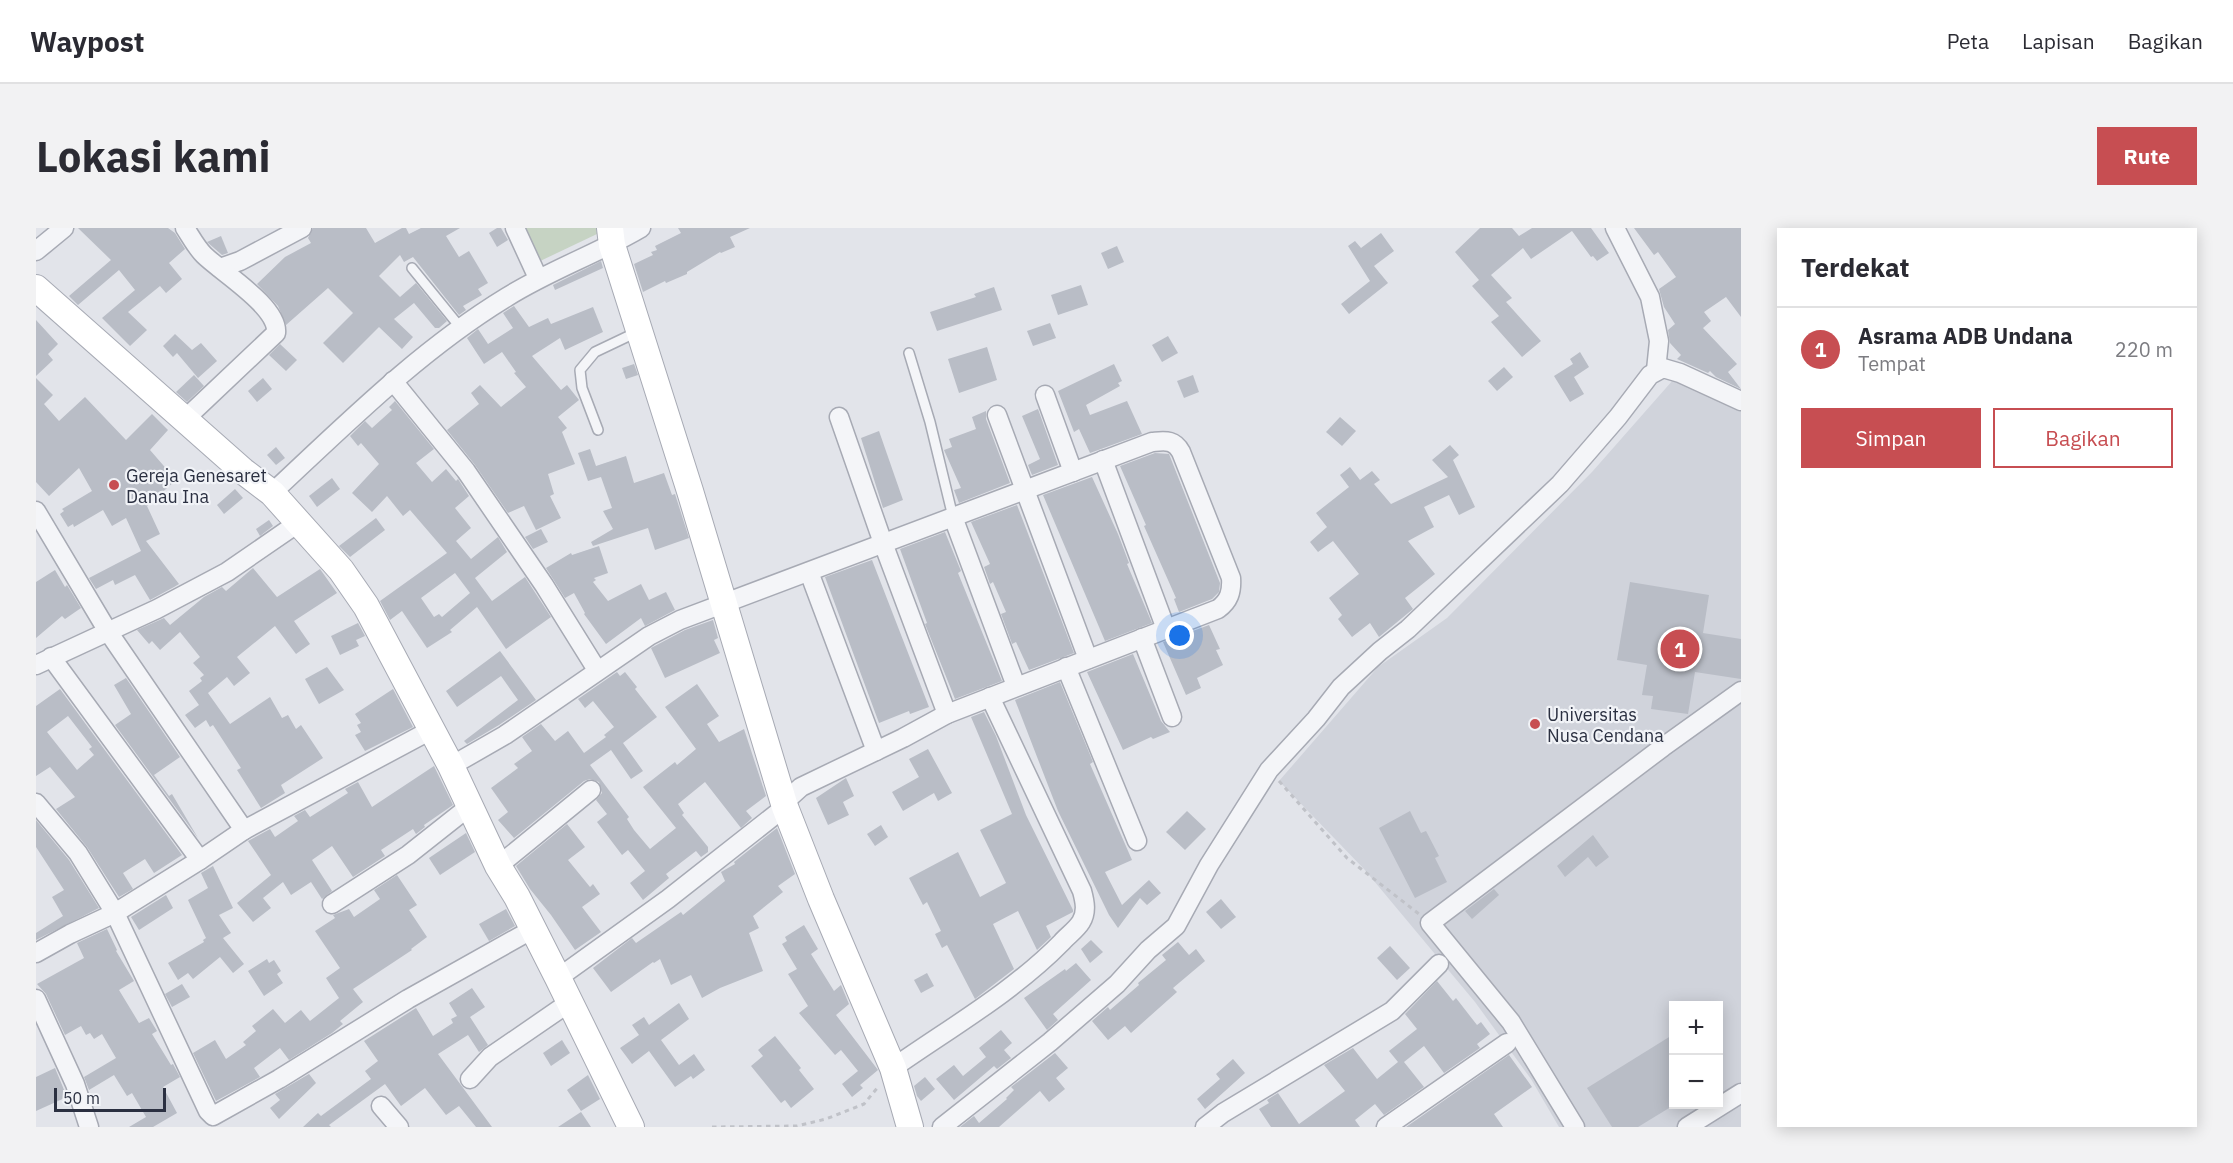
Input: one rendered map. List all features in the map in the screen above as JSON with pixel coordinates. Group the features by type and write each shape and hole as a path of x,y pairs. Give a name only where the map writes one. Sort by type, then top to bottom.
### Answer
{"street":[{"path":"36,251 64,228"},
{"path":"184,420 276,333 277,327 274,320 248,289 202,253 185,228"},
{"path":"220,268 240,261 302,228"},
{"path":"515,228 538,278"},
{"path":"272,493 393,381 460,327 611,236 641,228"},
{"path":"1615,228 1650,297 1659,341 1656,370"},
{"path":"611,236 785,807 821,899 893,1068 910,1127"},
{"path":"36,288 184,420 272,493 341,570 366,606 451,766 498,866 517,897 631,1127"},
{"path":"948,1125 1117,984 1148,950 1176,926 1209,865 1269,770 1357,671 1408,629 1560,484 1592,449 1650,375 1663,368 1680,373 1741,400"},
{"path":"393,381 466,471 544,585 597,670"},
{"path":"1045,395 1073,472"},
{"path":"997,415 1088,659"},
{"path":"839,417 947,714"},
{"path":"451,766 505,735 649,636 680,620 1152,442 1171,441 1177,446 1231,578 1232,590 1218,609 947,714 801,787 790,797 785,807 668,899 558,978"},
{"path":"1103,460 1166,629"},
{"path":"36,511 107,630 244,830"},
{"path":"953,517 1016,686"},
{"path":"200,860 44,661 107,630 157,609 227,572 298,523"},
{"path":"809,572 876,751"},
{"path":"1142,638 1172,717"},
{"path":"1066,667 1137,841"},
{"path":"1575,1127 1511,1022 1430,923 1741,691"},
{"path":"893,1068 983,1006 1044,960 1080,923 1084,913 1085,903 1082,891 990,697"},
{"path":"36,953 115,913 244,830 431,730"},
{"path":"498,866 591,790"},
{"path":"36,802 78,853 115,913 208,1111 213,1116 269,1085 408,999 532,929"},
{"path":"332,904 408,855 470,806"},
{"path":"1205,1127 1223,1113 1392,1011 1438,964"},
{"path":"36,999 75,1084 89,1127"},
{"path":"470,1079 490,1058 570,1002"},
{"path":"1386,1127 1507,1043"},
{"path":"1687,1127 1741,1093"},
{"path":"381,1106 399,1127"}],"lane":[{"path":"412,268 460,327"},
{"path":"598,430 582,388 579,370 595,352 639,331"},
{"path":"909,353 930,422 953,517"}],"path":[{"path":"1269,770 1347,858 1430,923"},
{"path":"712,1127 797,1126 826,1119 864,1104 893,1068"}],"shaded area":[{"name":"Universitas Nusa Cendana","path":"1673,380 1741,411 1741,1127 1559,1127 1531,1079 1475,1002 1364,869 1279,781 1378,667 1447,618 1592,472"}],"green space":[{"path":"519,228 596,228 597,234 536,263"}],"building":[{"path":"78,228 168,228 175,233 185,249 169,263 182,279 166,293 160,286 128,312 147,330 130,346 102,318 135,290 119,270 78,305 69,296 111,260"},
{"path":"313,228 366,228 375,243 402,228 406,228 409,234 421,228 460,228 446,236 459,257 469,251 488,283 478,289 482,295 463,306 466,310 459,315 413,257 404,262 400,255 379,276 400,297 416,283 447,321 439,328 435,328 414,303 394,319 413,337 402,349 379,327 343,363 323,343 353,313 328,288 286,325 278,306 257,284 285,257 311,243 308,238"},
{"path":"501,228 508,240 497,247 489,233"},
{"path":"678,228 750,228 730,237 735,247 720,252 687,274 666,283 665,281 643,292 634,264 653,255 651,252 657,250 655,246 681,233"},
{"path":"1480,228 1512,228 1519,236 1532,228 1591,228 1609,253 1597,261 1593,256 1591,257 1572,231 1531,259 1523,248 1491,275 1512,298 1506,302 1541,341 1522,357 1491,322 1499,316 1472,286 1479,280 1455,252"},
{"path":"1634,228 1741,228 1741,317 1726,297 1704,312 1711,321 1703,328 1737,364 1728,372 1741,389 1716,377 1710,371 1708,373 1677,359 1681,355 1670,343 1668,330 1675,324 1664,307 1659,289 1676,277 1658,252 1654,255"},
{"path":"1381,233 1394,251 1374,266 1388,283 1349,314 1341,304 1370,281 1348,246 1355,241 1361,248"},
{"path":"221,236 228,253 222,255 207,242"},
{"path":"1117,246 1124,262 1108,269 1101,253"},
{"path":"601,261 603,268 555,290 553,285"},
{"path":"1081,285 1088,305 1058,315 1051,295"},
{"path":"994,287 1002,310 937,331 930,312 976,297 974,294"},
{"path":"514,306 529,327 548,318 551,324 593,307 603,332 565,350 560,338 532,356 561,390 567,385 579,400 558,417 567,428 562,432 575,464 548,474 554,494 550,496 561,518 536,530 524,506 508,513 475,465 447,430 479,404 471,393 480,385 501,407 526,387 514,373 516,372 502,352 484,364 467,338 478,329 488,344 513,328 503,313"},
{"path":"36,320 58,344 48,354 53,360 36,376"},
{"path":"1050,323 1056,338 1033,346 1027,331"},
{"path":"175,334 192,350 201,343 217,361 198,378 177,353 173,357 163,346"},
{"path":"1168,336 1178,353 1162,362 1152,345"},
{"path":"280,344 297,360 286,371 269,355"},
{"path":"987,347 997,380 959,393 948,359"},
{"path":"1580,352 1589,367 1574,377 1584,394 1570,402 1554,376 1573,364 1570,359"},
{"path":"634,364 638,375 626,379 622,368"},
{"path":"1114,364 1122,381 1118,383 1120,386 1086,405 1090,415 1127,401 1142,434 1090,453 1079,429 1074,432 1058,391"},
{"path":"1504,367 1513,377 1497,391 1488,381"},
{"path":"194,375 204,386 187,402 176,392"},
{"path":"1193,375 1199,392 1184,398 1177,381"},
{"path":"36,378 53,395 44,404 59,421 85,397 126,440 152,414 168,430 150,450 176,480 147,506 160,534 146,541 179,584 150,600 135,575 115,585 113,580 96,589 89,578 141,551 126,518 112,526 103,510 74,527 73,524 68,527 60,514 64,511 62,509 92,491 79,468 49,496 36,482"},
{"path":"263,378 272,389 257,402 248,391"},
{"path":"395,401 434,449 416,463 432,482 446,469 456,481 458,479 469,496 455,508 471,528 456,541 471,559 498,537 507,552 475,578 492,601 525,577 551,617 506,649 477,607 450,630 452,632 427,648 402,611 390,620 380,601 447,553 410,510 403,516 387,496 372,512 352,493 379,464 361,443 358,446 350,436 365,421 372,428 392,410 389,407","holes":["455,573 470,593 442,617 439,614 434,617 421,598"]},
{"path":"1038,409 1058,465 1032,475 1028,465 1040,459 1022,416"},
{"path":"986,411 986,419 1010,483 959,503 954,490 961,488 944,450 952,447 949,439 976,429 972,417"},
{"path":"1340,417 1356,431 1342,446 1326,432"},
{"path":"879,431 903,500 883,508 861,438"},
{"path":"1450,445 1459,455 1453,460 1475,507 1459,515 1449,495 1424,507 1434,527 1408,541 1435,574 1405,598 1413,609 1379,637 1370,623 1352,637 1338,619 1342,615 1329,598 1359,574 1333,541 1318,552 1310,542 1327,527 1316,513 1349,487 1340,475 1350,467 1360,480 1372,471 1380,480 1374,484 1391,504 1448,477 1432,460"},
{"path":"276,447 285,458 276,465 267,455"},
{"path":"590,449 596,466 626,456 634,483 664,473 672,495 675,494 689,538 655,550 648,528 593,546 591,542 613,529 603,511 612,508 601,477 588,481 578,453"},
{"path":"1155,453 1169,454 1220,583 1219,592 1212,599 1179,612 1174,599 1176,598 1120,466"},
{"path":"1092,477 1118,534 1129,563 1127,564 1152,623 1105,641 1043,495"},
{"path":"332,478 340,489 317,507 309,496"},
{"path":"235,489 243,498 224,514 217,505"},
{"path":"1017,505 1074,653 1029,670 1016,642 1012,644 1001,614 1006,612 993,582 990,584 984,567 990,564 971,522"},
{"path":"376,518 385,530 350,557 339,546"},
{"path":"269,520 273,526 260,536 256,529"},
{"path":"541,529 548,542 533,549 525,537"},
{"path":"945,532 961,571 958,573 1002,681 955,699 925,624 927,623 900,549"},
{"path":"599,546 608,573 594,578 596,580 593,582 608,601 641,584 649,600 666,592 675,610 645,626 641,618 606,644 584,614 574,593 565,598 546,568 571,553 572,555"},
{"path":"872,560 929,707 910,714 909,711 879,723 825,577"},
{"path":"253,568 277,597 320,569 337,593 294,621 310,644 296,654 275,626 237,657 250,673 234,686 227,677 208,693 230,724 270,697 282,718 288,715 296,729 301,725 323,758 281,785 285,793 261,808 237,770 241,768 213,725 210,727 206,720 195,728 185,715 199,705 189,691 202,681 200,678 204,675 193,663 200,657 180,632 160,650 152,641 149,644 137,630 164,618 170,625 204,597 222,587 226,591"},
{"path":"55,570 81,608 65,619 62,616 36,638 36,582"},
{"path":"1630,582 1709,595 1703,633 1741,639 1741,679 1695,672 1688,714 1651,709 1653,696 1642,695 1647,665 1617,660"},
{"path":"713,620 718,638 714,640 720,653 665,678 651,648 685,630"},
{"path":"358,623 365,636 356,640 359,646 340,655 331,636"},
{"path":"1209,625 1220,649 1216,650 1223,665 1197,678 1201,688 1186,695 1163,642"},
{"path":"500,651 536,700 467,744 464,741 518,700 501,676 457,707 446,691"},
{"path":"1133,654 1161,721 1170,732 1153,739 1151,737 1123,750 1087,672"},
{"path":"327,667 344,690 319,704 305,679"},
{"path":"617,672 620,676 625,672 657,717 623,743 643,771 631,779 611,750 590,765 629,817 627,819 634,830 650,849 676,828 643,787 675,762 677,765 696,749 665,707 697,684 719,716 707,724 719,742 744,729 766,796 746,811 752,818 741,828 705,782 678,804 684,813 682,815 708,847 708,852 701,857 696,851 666,874 669,878 643,900 630,883 645,871 628,850 622,855 597,822 607,814 596,800 602,793 599,782 590,779 584,781 514,838 498,820 508,812 491,788 518,768 514,764 532,751 522,737 541,724 555,741 568,731 584,753 606,737 604,735 614,727 593,701 585,708 578,699"},
{"path":"126,678 180,757 154,775 169,796 172,794 198,838 115,725 131,714 114,685"},
{"path":"1060,682 1093,762 1090,764 1132,860 1105,872 1122,905 1149,880 1161,893 1147,905 1140,898 1118,928 1109,915 1058,811 1015,700"},
{"path":"60,689 182,855 154,873 145,859 123,873 133,889 119,897 87,847 56,809 75,797 50,767 36,776 36,706","holes":["68,716 92,747 89,749 94,755 77,770 47,732"]},
{"path":"393,689 413,727 365,751 355,735 361,732 357,725 361,723 355,714"},
{"path":"984,712 996,736 1026,815 1073,912 1046,926 1051,937 1037,950 1018,911 993,924 1014,969 975,999 947,945 942,948 935,934 941,931 927,902 923,905 909,878 958,852 980,897 1006,883 980,830 1012,814 971,717"},
{"path":"928,749 952,793 938,801 934,793 903,811 892,792 919,777 909,759"},
{"path":"434,766 453,805 424,825 425,827 416,834 413,829 381,850 385,856 353,877 332,846 312,860 332,891 322,899 311,882 291,895 283,882 263,898 271,908 253,922 237,903 271,875 248,841 270,829 275,837 298,821 294,816 305,810 310,817 348,793 345,789 358,782 372,807"},
{"path":"846,778 854,796 843,802 849,815 828,825 816,798"},
{"path":"1187,811 1206,829 1185,850 1166,832"},
{"path":"1410,811 1421,833 1426,831 1439,856 1435,858 1447,882 1415,898 1379,828"},
{"path":"36,820 69,860 99,908 36,940 36,933 63,916 52,897 64,890 36,847"},
{"path":"567,824 585,847 568,860 590,887 593,884 600,894 582,907 601,932 575,950 516,866"},
{"path":"881,825 888,837 875,846 867,834"},
{"path":"777,828 795,874 778,886 783,892 753,916 759,928 749,933 763,971 720,988 702,998 691,975 671,985 660,959 611,992 593,968 632,938 636,943 681,912 683,915 725,881 721,872 735,864 734,862"},
{"path":"466,833 475,852 440,875 429,858"},
{"path":"1593,835 1609,857 1596,867 1588,857 1565,877 1557,866"},
{"path":"213,866 233,908 219,915 231,933 223,938 244,964 233,973 220,957 193,979 188,973 178,980 168,963 204,942 206,938 188,900 208,888 201,873"},
{"path":"397,875 417,905 409,910 427,937 412,950 353,989 363,1002 340,1021 343,1024 332,1033 289,1060 280,1048 254,1068 260,1077 216,1101 193,1053 215,1040 226,1059 246,1045 243,1042 256,1031 252,1026 273,1009 285,1023 301,1010 310,1021 339,998 326,978 340,968 315,931 335,918 333,915 349,909 354,917 380,899 374,890"},
{"path":"1494,889 1499,895 1472,919 1465,911"},
{"path":"166,895 173,908 139,930 131,917"},
{"path":"1221,899 1236,917 1221,929 1206,912"},
{"path":"506,909 515,926 489,941 479,924"},
{"path":"804,925 818,949 811,954 834,991 841,985 849,1004 836,1015 878,1070 860,1085 863,1088 852,1097 842,1084 858,1071 841,1050 835,1055 799,1013 808,1006 788,974 797,969 782,944 787,941 785,937"},
{"path":"107,929 116,951 134,981 119,990 139,1023 149,1018 157,1031 152,1034 180,1077 163,1087 177,1113 153,1127 129,1127 146,1117 132,1093 127,1096 114,1075 89,1090 84,1077 116,1058 102,1034 94,1039 90,1033 86,1035 81,1026 65,1035 46,994 37,984 84,958 77,943"},
{"path":"1091,940 1103,952 1090,963 1081,949"},
{"path":"1178,942 1189,955 1196,949 1205,961 1173,988 1177,992 1131,1033 1125,1026 1108,1040 1092,1021 1108,1007 1110,1010 1139,985 1138,983 1166,960 1162,955"},
{"path":"1390,946 1410,968 1397,980 1377,958"},
{"path":"267,959 269,963 274,960 281,971 277,974 283,983 264,996 248,971"},
{"path":"1076,963 1091,980 1053,1014 1058,1020 1047,1030 1024,998"},
{"path":"927,973 934,986 921,993 914,980"},
{"path":"1437,981 1453,1001 1456,998 1477,1025 1481,1022 1490,1034 1477,1044 1480,1048 1444,1073 1424,1046 1404,1062 1424,1087 1384,1115 1375,1104 1355,1120 1360,1127 1271,1127 1259,1109 1269,1103 1267,1100 1278,1093 1299,1124 1345,1091 1324,1065 1353,1048 1377,1079 1398,1062 1389,1051 1417,1029 1405,1014"},
{"path":"182,984 190,997 172,1007 165,994"},
{"path":"472,988 485,1007 470,1017 488,1045 479,1052 468,1035 438,1054 492,1127 476,1127 459,1106 446,1115 425,1088 401,1106 385,1084 329,1125 331,1127 303,1127 318,1113 321,1116 371,1079 365,1071 378,1061 364,1041 416,1008 433,1036 453,1023 451,1019 457,1016 449,1003"},
{"path":"679,1003 689,1019 661,1040 679,1065 694,1054 705,1070 693,1079 691,1076 675,1087 649,1051 632,1064 620,1048 639,1035 632,1025 644,1017 649,1025"},
{"path":"1001,1030 1012,1043 1004,1050 1011,1058 997,1069 994,1066 954,1100 936,1079 954,1065 963,1076 986,1057 979,1048"},
{"path":"775,1036 801,1068 799,1070 814,1089 791,1108 785,1100 781,1103 751,1066 763,1056 758,1050"},
{"path":"1669,1037 1669,1108 1638,1127 1612,1127 1587,1088"},
{"path":"562,1040 570,1053 551,1066 543,1053"},
{"path":"1055,1053 1068,1068 1056,1078 1065,1089 1049,1102 1040,1091 999,1127 960,1127 974,1116 979,1123 1007,1099 1014,1090 1011,1087"},
{"path":"1509,1055 1532,1087 1494,1114 1503,1127 1406,1127"},
{"path":"1233,1059 1245,1073 1205,1109 1197,1099 1220,1079 1216,1074"},
{"path":"55,1068 67,1097 36,1111 36,1077"},
{"path":"309,1074 316,1083 279,1119 270,1108 280,1100 275,1094"},
{"path":"588,1075 600,1099 581,1111 567,1090"},
{"path":"925,1077 935,1089 921,1101 914,1086"},
{"path":"581,1112 591,1127 558,1127"}],"place":[{"name":"Gereja Genesaret Danau Ina","path":"114,485"},
{"name":"Asrama ADB Undana","path":"1680,649"},
{"name":"Universitas Nusa Cendana","path":"1535,724"}]}
